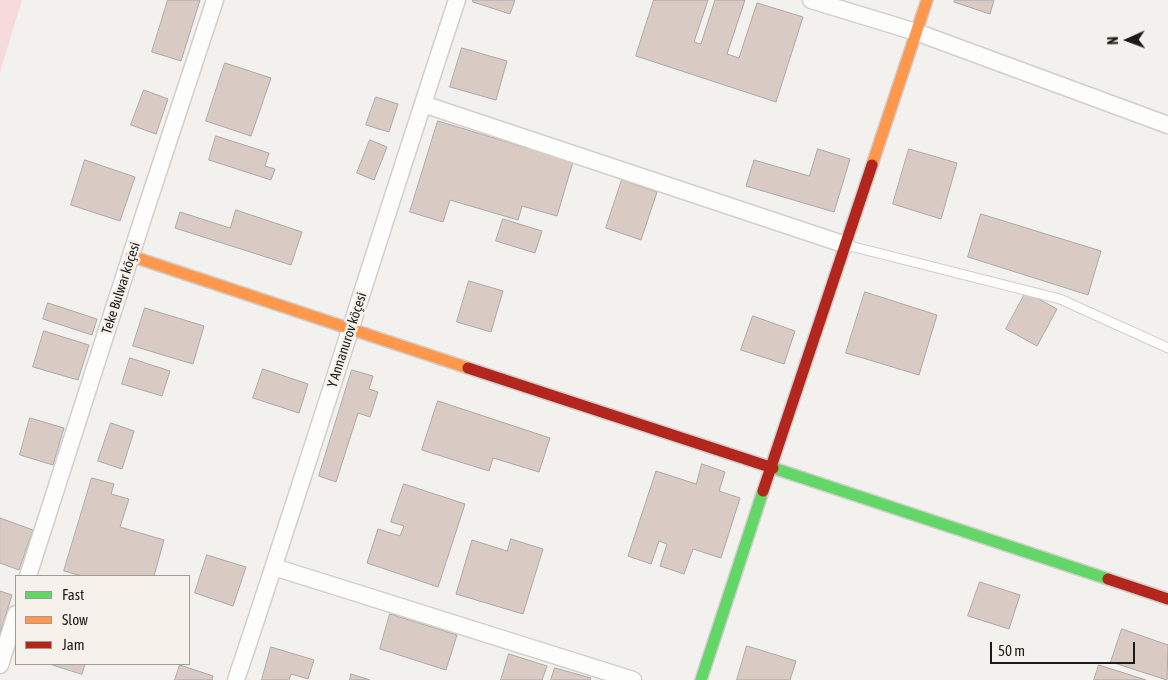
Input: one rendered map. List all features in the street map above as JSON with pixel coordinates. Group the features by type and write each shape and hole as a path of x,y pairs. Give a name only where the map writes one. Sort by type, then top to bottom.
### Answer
{"street":[{"name":"Teke Bulwar köçesi","path":"28,575 215,0"},
{"name":"Y Annanurov köçesi","path":"236,680 457,0"},
{"path":"812,0 916,32 1168,125"},
{"path":"701,680 927,0"},
{"path":"422,104 846,245"},
{"path":"131,256 1168,600"},
{"path":"274,567 633,680"},
{"path":"0,665 15,617"}],"lane":[{"path":"846,245 1060,300 1168,348"}],"shaded area":[{"path":"0,0 22,0 0,72"}],"building":[{"path":"168,0 200,0 181,61 152,52"},
{"path":"473,0 515,0 510,14 473,2"},
{"path":"654,0 708,0 694,42 701,44 715,0 745,0 727,54 739,58 757,3 803,17 776,102 636,56"},
{"path":"955,0 994,0 990,14 954,2"},
{"path":"462,48 507,61 496,100 450,87"},
{"path":"225,63 271,78 251,136 206,121"},
{"path":"144,90 168,99 156,134 131,125"},
{"path":"376,97 398,104 389,132 366,125"},
{"path":"438,121 573,162 557,216 522,206 518,220 450,200 443,222 410,212"},
{"path":"216,136 269,153 265,166 275,169 271,180 209,160"},
{"path":"370,140 387,147 374,180 357,173"},
{"path":"818,149 850,159 834,212 746,186 754,160 809,176"},
{"path":"909,149 957,163 941,219 893,204"},
{"path":"85,160 135,177 120,221 71,205"},
{"path":"622,180 657,192 641,240 606,228"},
{"path":"236,210 302,232 291,265 175,228 180,212 230,228"},
{"path":"981,214 1101,251 1088,295 968,257"},
{"path":"503,219 542,231 535,253 496,241"},
{"path":"469,281 503,291 491,332 457,322"},
{"path":"865,292 937,315 919,375 846,353"},
{"path":"1026,292 1057,309 1037,346 1006,329"},
{"path":"48,303 97,319 92,335 43,319"},
{"path":"145,308 204,326 193,364 133,346"},
{"path":"753,316 795,331 784,364 741,350"},
{"path":"44,331 89,345 78,380 33,367"},
{"path":"130,358 170,371 162,396 122,384"},
{"path":"263,369 308,384 299,413 253,398"},
{"path":"352,370 373,376 369,389 378,392 370,417 358,413 336,482 319,476"},
{"path":"438,401 550,438 539,472 493,458 489,471 422,450"},
{"path":"30,418 64,428 53,465 20,455"},
{"path":"111,423 134,431 122,469 98,461"},
{"path":"702,464 725,472 719,491 740,498 721,558 693,549 684,574 660,566 667,544 659,541 651,564 628,556 656,471 696,484"},
{"path":"92,478 114,484 111,494 129,499 120,527 164,540 154,575 78,575 64,571"},
{"path":"404,484 465,504 438,587 367,563 378,529 400,536 404,526 391,522"},
{"path":"0,518 33,530 19,570 0,563"},
{"path":"511,539 543,549 523,614 456,594 472,540 507,551"},
{"path":"207,555 246,567 233,606 195,593"},
{"path":"980,582 1020,595 1009,629 968,616"},
{"path":"0,591 12,595 0,633"},
{"path":"390,614 457,635 446,670 380,649"},
{"path":"1122,629 1168,645 1167,680 1111,662"},
{"path":"747,646 796,661 790,680 737,680"},
{"path":"271,647 314,660 308,679 291,674 289,680 262,680"},
{"path":"509,654 547,666 542,680 501,680"},
{"path":"53,665 85,665 82,674"},
{"path":"180,665 213,676 212,680 175,680"},
{"path":"1099,665 1146,680 1094,680"},
{"path":"555,668 591,678 590,680 551,680"},
{"path":"351,674 370,680 350,680"}],"traffic: fast":[{"path":"773,468 1108,579"},
{"path":"701,680 763,491"}],"traffic: slow":[{"path":"872,165 927,0"},
{"path":"131,256 468,368"}],"traffic: jam":[{"path":"763,491 872,165"},
{"path":"468,368 773,468"},
{"path":"1108,579 1168,599"}]}
